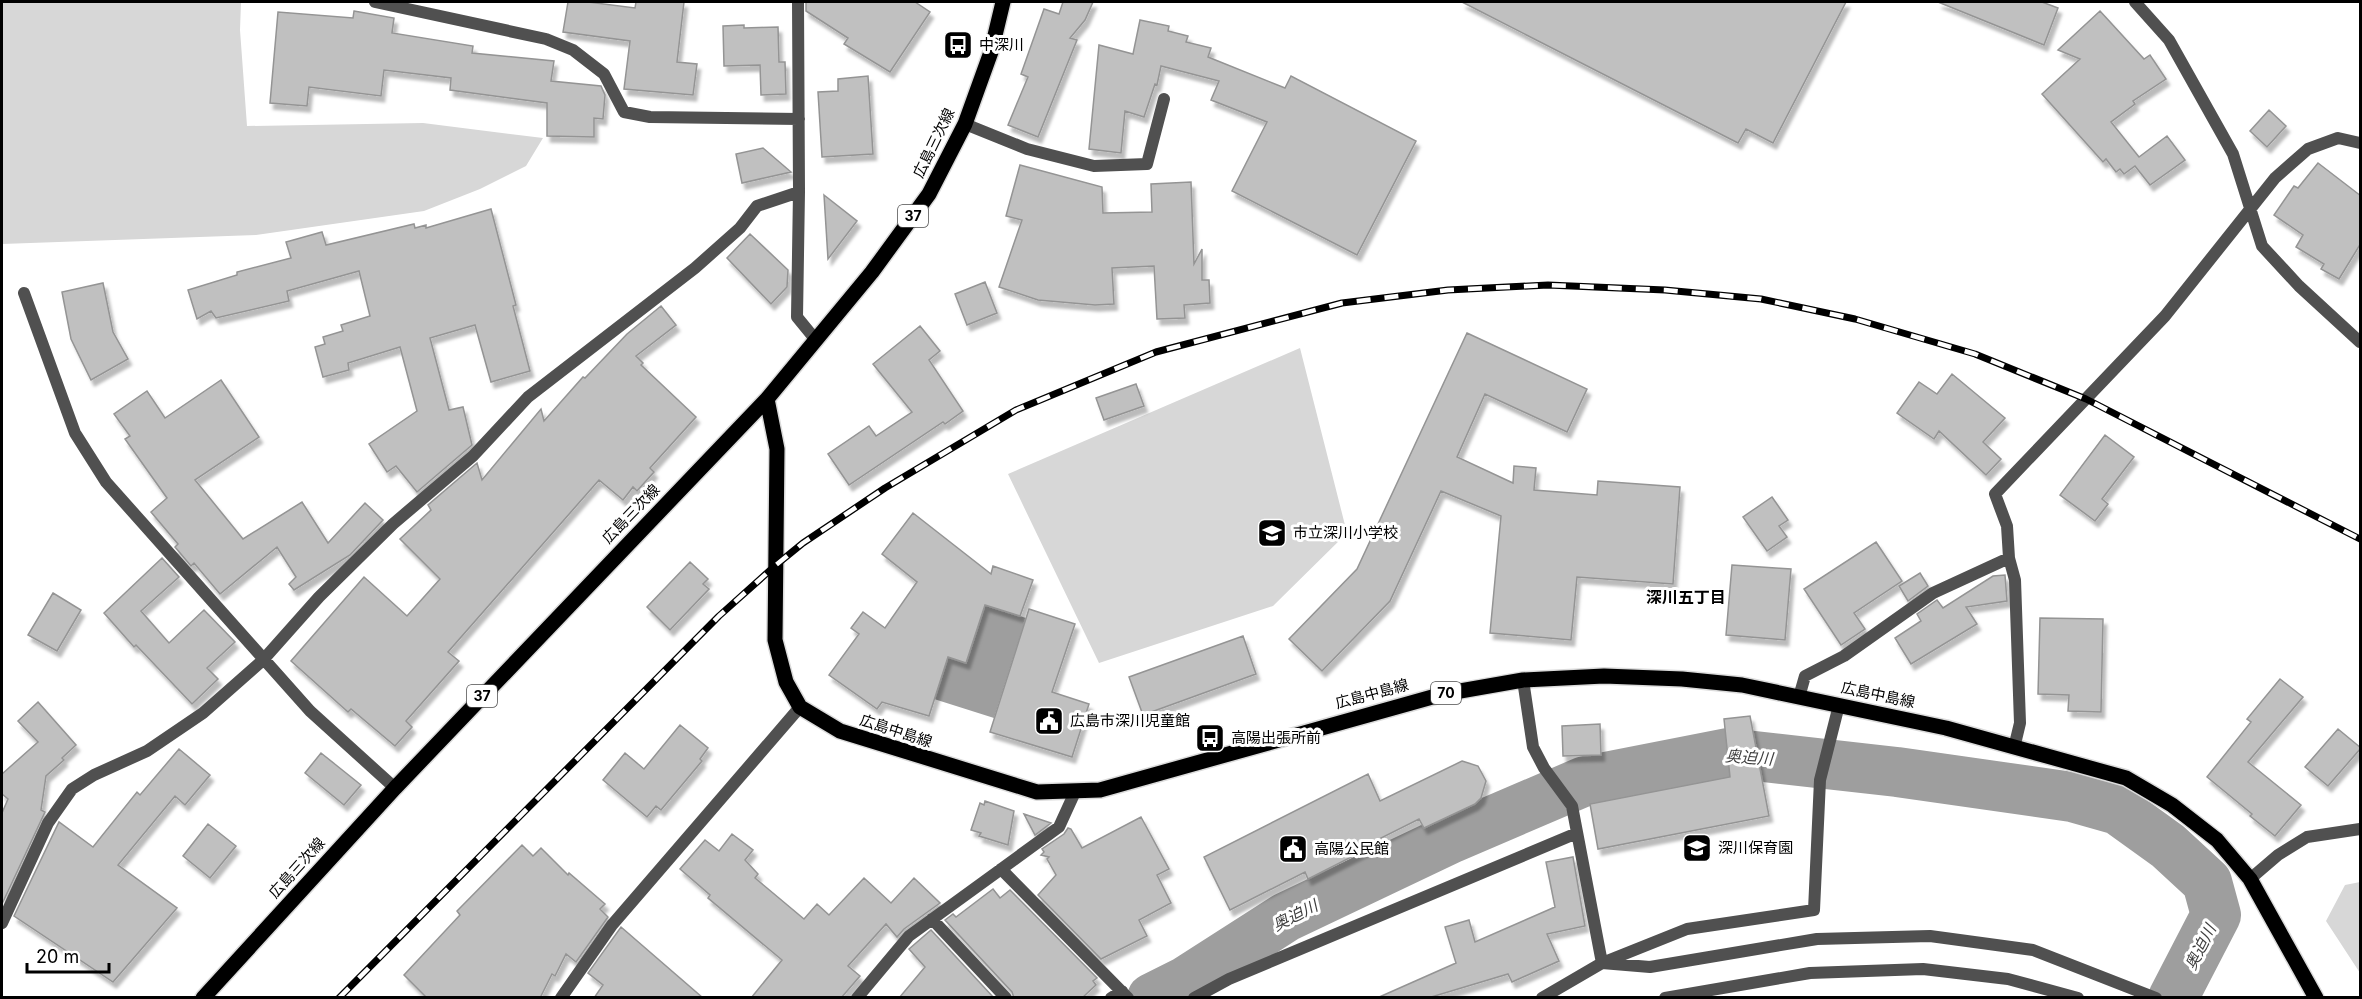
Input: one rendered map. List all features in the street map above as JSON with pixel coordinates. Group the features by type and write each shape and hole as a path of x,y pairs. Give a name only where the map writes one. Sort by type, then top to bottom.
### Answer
{"main road":[{"name":"広島三次線","path":"202,998 394,788 767,399 814,339 872,272 929,194 965,124 991,52 1003,2"},
{"path":"767,399 777,449 775,640 786,682 800,707"},
{"name":"広島中島線","path":"800,707 840,731 937,763 1037,792 1075,792 1100,790 1443,694 1523,680 1604,676 1682,679 1742,685 1946,728 2126,778 2172,805 2217,840 2250,879 2316,998"}],"street":[{"path":"375,2 546,39 573,50 604,74 624,112 650,117 799,119"},
{"path":"798,2 797,317 814,339"},
{"path":"2134,2 2169,40 2233,154 2262,246 2299,286 2361,342"},
{"path":"965,124 1027,149 1094,166 1147,164 1164,99"},
{"path":"2014,748 2020,723 2014,580 2009,558 2007,526 1995,494 2165,316 2275,178 2308,149 2338,138 2361,143"},
{"path":"2,923 48,823 72,789 94,775 156,745 203,713 263,660 319,597 393,524 473,456 528,397 695,268 740,228 757,206 799,192"},
{"path":"24,293 75,433 106,482 310,711 394,788"},
{"path":"1798,697 1805,676 1844,656 1933,593 2009,558"},
{"path":"1523,680 1533,747 1544,768 1572,806 1602,963"},
{"path":"1542,998 1602,963 1687,929 1814,910 1820,780 1828,740 1839,705"},
{"path":"561,998 612,925 800,707"},
{"path":"857,998 909,936 1059,827 1075,792"},
{"path":"2250,879 2278,855 2307,837 2361,828"},
{"path":"1194,998 1229,979 1577,833"},
{"path":"1001,869 1120,995"},
{"path":"932,919 1006,998"},
{"path":"1602,963 1650,967 1817,939 1930,936 2033,950 2156,998"},
{"path":"1665,998 1810,973 1923,969 2008,979 2078,998"}],"shaded area":[{"path":"2,2 241,2 240,30 247,126 423,123 543,138 526,166 480,189 424,211 256,235 2,244"},
{"path":"1300,348 1347,533 1273,606 1099,663 1008,474"},
{"path":"985,605 1026,618 994,718 934,699 948,657 965,663"},
{"path":"2360,882 2360,973 2326,921 2345,885"}],"building":[{"path":"568,2 635,8 636,2 684,2 677,62 697,64 693,95 624,89 630,41 563,32"},
{"path":"806,2 915,2 930,12 890,72 844,44 848,38 806,11"},
{"path":"1063,2 1093,2 1085,20 1070,38 1077,40 1038,137 1008,125 1028,77 1021,74 1044,9 1059,14"},
{"path":"1462,2 1846,2 1773,143 1746,129 1738,143"},
{"path":"1938,2 2042,2 2058,8 2044,45"},
{"path":"354,11 394,18 392,33 473,46 472,53 554,61 551,81 601,86 605,95 603,119 594,118 594,137 547,136 547,103 450,90 451,78 384,70 381,96 309,87 307,106 270,103 278,12 353,18"},
{"path":"2100,11 2144,59 2150,55 2166,79 2133,101 2135,104 2111,122 2139,157 2167,136 2185,160 2150,185 2135,166 2124,174 2120,169 2116,172 2106,159 2103,162 2042,94 2080,59 2058,50"},
{"path":"1140,20 1169,26 1168,31 1188,36 1186,42 1211,48 1208,57 1285,88 1291,76 1416,141 1357,255 1232,191 1267,122 1211,100 1219,81 1161,66 1157,85 1155,84 1144,117 1125,111 1121,153 1089,149 1099,45 1133,54"},
{"path":"744,25 744,28 778,27 779,62 785,62 786,94 761,95 760,65 724,66 723,26"},
{"path":"868,76 873,154 822,157 818,92 838,91 838,79"},
{"path":"2269,110 2286,126 2267,147 2250,131"},
{"path":"763,148 791,172 742,183 736,154"},
{"path":"2318,163 2361,196 2361,243 2339,279 2321,269 2324,264 2296,247 2303,235 2274,215 2294,186 2298,188"},
{"path":"1020,165 1102,187 1103,213 1152,212 1151,184 1191,182 1194,264 1202,249 1202,280 1209,280 1210,303 1184,305 1185,318 1157,319 1154,266 1112,268 1114,304 1095,305 1038,300 999,287 1022,220 1006,216"},
{"path":"824,195 857,221 828,259"},
{"path":"491,209 516,305 513,306 530,371 491,382 475,325 430,338 449,410 463,407 472,445 417,492 396,466 387,472 369,444 417,411 400,347 348,363 349,370 323,377 315,347 325,344 323,337 343,331 341,325 370,316 359,271 287,291 289,301 216,318 211,311 197,319 188,290 237,275 237,272 291,258 286,242 322,232 326,245 414,224 415,228 426,225 426,228"},
{"path":"750,234 788,270 787,287 771,304 727,258"},
{"path":"985,282 997,313 967,325 955,294"},
{"path":"103,283 113,332 128,359 91,380 71,339 62,292"},
{"path":"661,306 676,325 636,356 643,363 641,365 696,417 650,468 654,472 637,491 633,487 623,500 599,480 448,652 459,661 406,721 412,727 395,746 351,709 348,712 291,661 364,577 407,616 440,579 400,539 431,510 428,505 477,463 482,480 541,409 544,421 583,377 585,378 627,334"},
{"path":"920,326 940,351 929,360 963,411 849,485 828,454 869,426 876,436 912,412 873,364"},
{"path":"1467,333 1587,389 1567,432 1485,394 1457,457 1513,483 1514,466 1536,468 1534,490 1597,495 1598,481 1680,487 1673,584 1577,577 1571,640 1490,633 1501,516 1441,491 1390,601 1322,671 1289,639 1357,569"},
{"path":"1952,374 2005,418 1983,442 2001,459 1986,475 1939,431 1934,439 1897,413 1919,382 1937,394"},
{"path":"221,380 259,437 195,480 243,539 302,502 328,543 365,503 383,520 350,555 294,590 289,584 296,577 277,547 220,594 194,563 191,566 175,547 178,544 151,512 167,498 125,439 130,436 114,414 147,391 165,418"},
{"path":"1136,384 1144,406 1104,420 1096,398"},
{"path":"2105,435 2134,457 2102,499 2108,504 2095,521 2060,495"},
{"path":"1772,497 1788,520 1779,526 1787,537 1767,551 1743,517"},
{"path":"913,513 991,574 993,566 1033,580 1020,616 985,605 966,663 948,657 929,716 882,702 877,709 829,675 859,634 851,628 863,612 885,628 917,582 882,554"},
{"path":"1876,542 1902,581 1854,613 1865,629 1841,645 1804,589"},
{"path":"162,558 179,577 141,611 169,643 204,610 235,642 207,668 218,679 192,704 136,645 134,647 104,613"},
{"path":"690,562 708,579 703,584 709,589 670,630 647,607"},
{"path":"1732,565 1791,569 1785,640 1726,635"},
{"path":"1920,573 1928,586 1908,601 1899,586"},
{"path":"2005,575 2007,601 1966,607 1977,624 1911,664 1895,638 1921,621 1917,614 1937,600 1943,608 1993,576"},
{"path":"53,593 81,610 57,651 28,635"},
{"path":"1029,609 1075,624 1052,692 1089,704 1072,757 990,732"},
{"path":"2040,618 2103,619 2101,712 2068,711 2069,695 2038,694"},
{"path":"1243,636 1256,674 1143,715 1129,677"},
{"path":"2280,679 2303,697 2248,762 2301,805 2275,836 2207,777 2251,722 2247,719"},
{"path":"38,702 76,745 62,758 64,760 46,776 41,810 45,812 2,904 2,813 8,799 2,794 2,774 38,742 18,721"},
{"path":"1750,716 1769,816 1598,849 1590,804 1730,777 1724,719"},
{"path":"1600,724 1601,755 1563,756 1562,726"},
{"path":"680,725 708,748 700,759 702,761 661,810 656,806 647,817 603,780 625,753 644,769"},
{"path":"2338,729 2361,748 2328,786 2305,767"},
{"path":"179,749 210,775 185,805 175,796 118,865 177,908 113,982 14,916 59,822 93,847 137,792 140,795"},
{"path":"321,753 361,785 344,805 305,773"},
{"name":"高陽公民館","path":"1462,761 1478,766 1486,781 1481,798 1475,804 1424,828 1419,819 1381,838 1383,841 1308,879 1305,872 1230,910 1204,857 1368,774 1380,801"},
{"path":"985,801 1014,811 1008,845 979,836 981,833 971,830 980,803 984,805"},
{"path":"1024,814 1051,823 1035,835"},
{"path":"1141,817 1169,869 1157,875 1171,903 1139,920 1147,936 1101,959 1038,895 1056,875 1047,859 1049,857 1041,855 1044,852 1042,849 1064,834 1068,828 1071,829 1082,848"},
{"path":"208,824 236,846 210,878 183,856"},
{"path":"732,834 753,850 745,860 758,874 755,878 804,919 817,904 829,915 864,878 891,903 914,878 940,903 904,929 897,937 886,924 848,966 860,976 841,998 751,998 782,960 708,898 710,895 680,869 705,840 719,851"},
{"path":"522,845 533,856 541,848 568,875 569,873 605,904 600,909 608,917 576,962 566,954 555,976 552,974 540,998 427,998 404,975 460,915 457,911"},
{"path":"1573,857 1585,926 1547,934 1559,961 1512,982 1508,974 1428,998 1377,998 1456,963 1445,927 1469,920 1475,942 1555,907 1546,862"},
{"path":"993,889 1000,898 1010,890 1097,978 1093,981 1096,985 1082,998 1014,998 1012,992 945,920 953,914 956,917"},
{"path":"621,927 703,998 594,998 603,985 588,973"},
{"path":"931,930 994,998 899,998 925,967 909,949"}],"waterway":[{"name":"奥迫川","path":"1152,998 1186,981 1286,917 1452,838 1585,781 1728,753 1897,772 2072,797 2118,810 2168,846 2207,882 2216,915 2173,998"}],"railway":[{"path":"339,998 719,616 803,543 885,488 1016,410 1156,352 1342,303 1448,290 1548,285 1665,290 1761,299 1855,319 1975,354 2086,399 2360,539"}],"place":[{"name":"中深川","path":"958,45"},
{"name":"市立深川小学校","path":"1272,533"},
{"name":"広島市深川児童館","path":"1049,721"},
{"name":"高陽出張所前","path":"1210,738"},
{"name":"深川保育園","path":"1697,848"},
{"name":"高陽公民館","path":"1293,849"}],"district":[{"name":"深川五丁目","path":"1686,597"}]}
